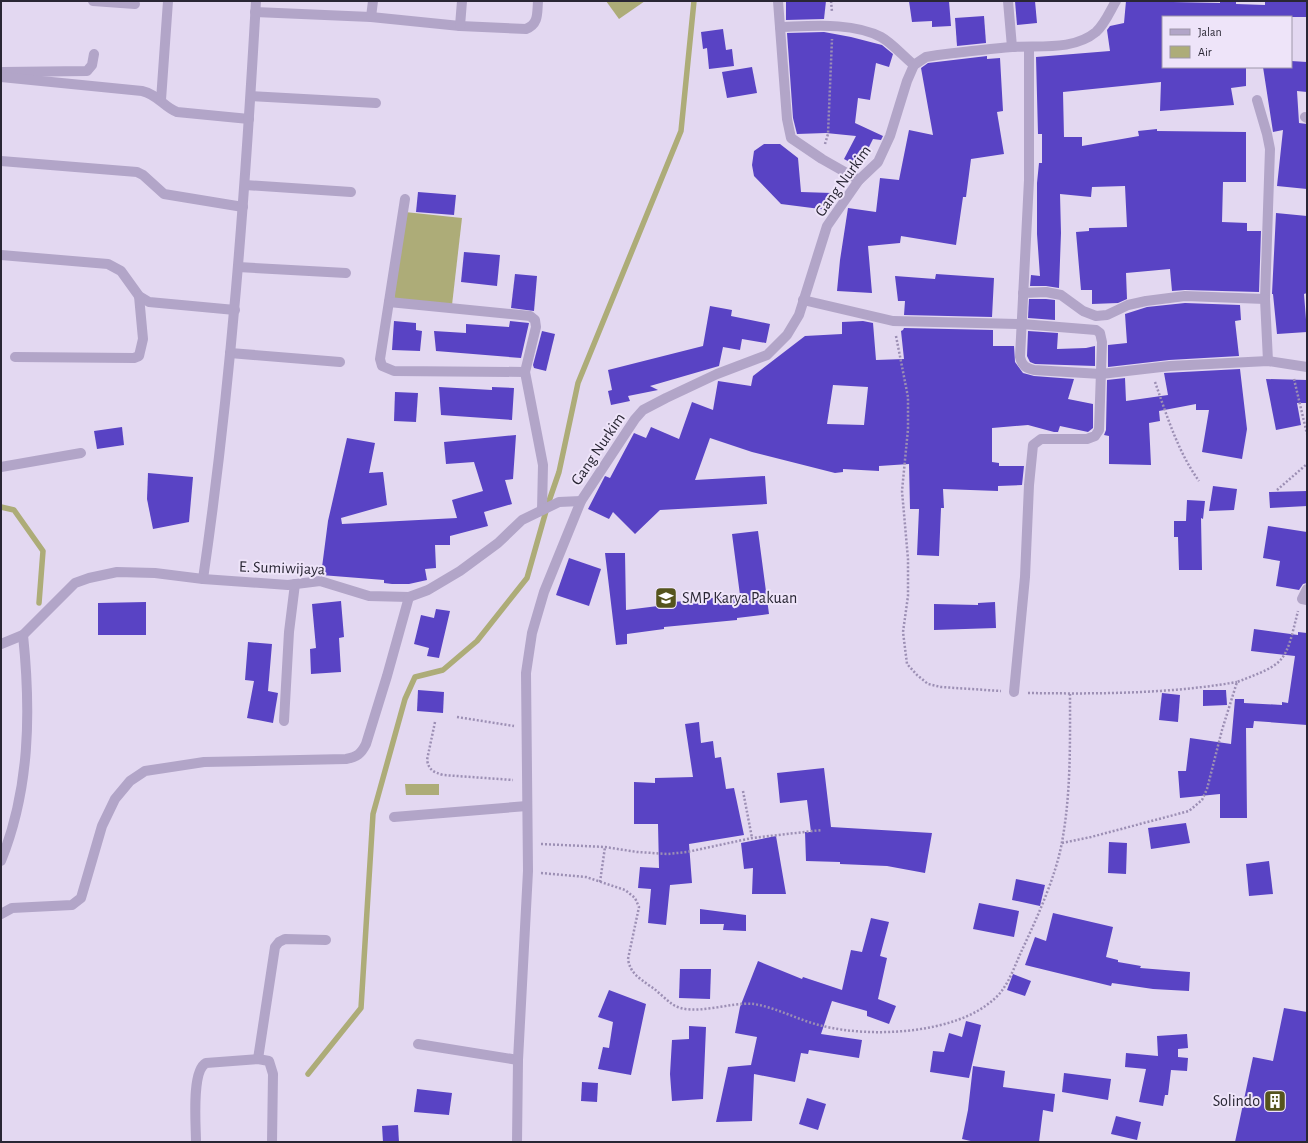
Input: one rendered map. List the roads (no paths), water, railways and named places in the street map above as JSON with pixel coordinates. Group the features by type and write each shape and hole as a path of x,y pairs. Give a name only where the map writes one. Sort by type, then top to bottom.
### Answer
{"street":[{"path":"93,1 135,4"},
{"path":"161,100 168,1"},
{"path":"203,579 235,310 244,207 256,1"},
{"path":"371,17 373,1"},
{"path":"460,26 462,1"},
{"path":"255,12 371,17 460,26 526,29 532,27 537,20 538,1"},
{"path":"778,1 789,131 792,138 859,180"},
{"path":"1008,1 1012,47"},
{"path":"780,27 833,25 869,33 882,38 914,65 926,56 1012,47 1069,44 1086,38 1102,25 1116,1"},
{"path":"1029,46 1029,180 1020,357 1022,364 1026,368 1101,374 1150,368 1268,361 1307,367"},
{"path":"1,72 87,71 92,65 94,54"},
{"name":"Gang Nurkim","path":"517,1142 518,1060 528,872 526,673 532,633 544,592 581,501 628,427 643,410 717,374 767,354 788,335 795,325 827,226 859,180 878,162 890,136 907,81 914,65"},
{"path":"1,77 150,92 171,110 177,112 249,119"},
{"path":"251,96 376,103"},
{"path":"1257,100 1268,134 1270,149 1265,299 1268,361"},
{"path":"1,161 128,170 143,175 164,194 244,207"},
{"path":"245,185 351,192"},
{"path":"405,199 380,359 384,368 394,371 525,372"},
{"path":"1,255 108,264 121,271 139,296 149,302 235,310"},
{"path":"238,267 346,274"},
{"path":"1023,293 1046,292 1061,296 1083,311 1096,316 1106,315 1128,305 1185,296 1265,299"},
{"path":"15,357 134,358 139,356 143,339 139,296"},
{"path":"803,300 893,321 1022,324 1096,330 1100,333 1102,342 1099,430 1095,436 1087,439 1041,439 1033,445 1029,485 1025,577 1014,692"},
{"path":"389,302 530,316 535,320 536,327 525,372 543,465 543,510"},
{"path":"230,353 340,362"},
{"path":"1,467 81,453"},
{"name":"E. Sumiwijaya","path":"1,644 23,635 75,583 88,578 131,571 203,579 288,585 320,581 368,596 409,598 428,590 460,571 498,543 522,520 559,502 581,501"},
{"path":"284,721 289,632 295,584"},
{"path":"1305,600 1307,589"},
{"path":"1,914 12,908 72,905 81,898 102,826 112,806 130,781 145,771 204,762 346,759 356,757 362,752 366,744 409,598"},
{"path":"1,861 17,813 25,770 28,679 23,635"},
{"path":"394,817 527,806"},
{"path":"258,1059 275,947 279,942 285,939 326,940"},
{"path":"418,1044 518,1060"},
{"path":"196,1142 196,1088 198,1071 206,1063 258,1059 269,1061 273,1074 272,1142"}],"water":[{"path":"606,1 645,1 619,19"},
{"path":"405,212 462,218 452,305 394,299"},
{"path":"405,784 439,784 439,795 406,795"}],"waterway":[{"path":"308,1074 361,1008 373,814 405,699 415,677 443,670 477,641 527,578 548,504 559,472 578,383 681,131 694,1"},
{"path":"1,507 14,510 43,551 39,603"}],"place":[{"name":"SMP Karya Pakuan","path":"666,598"},
{"name":"Solindo","path":"1275,1101"}]}
